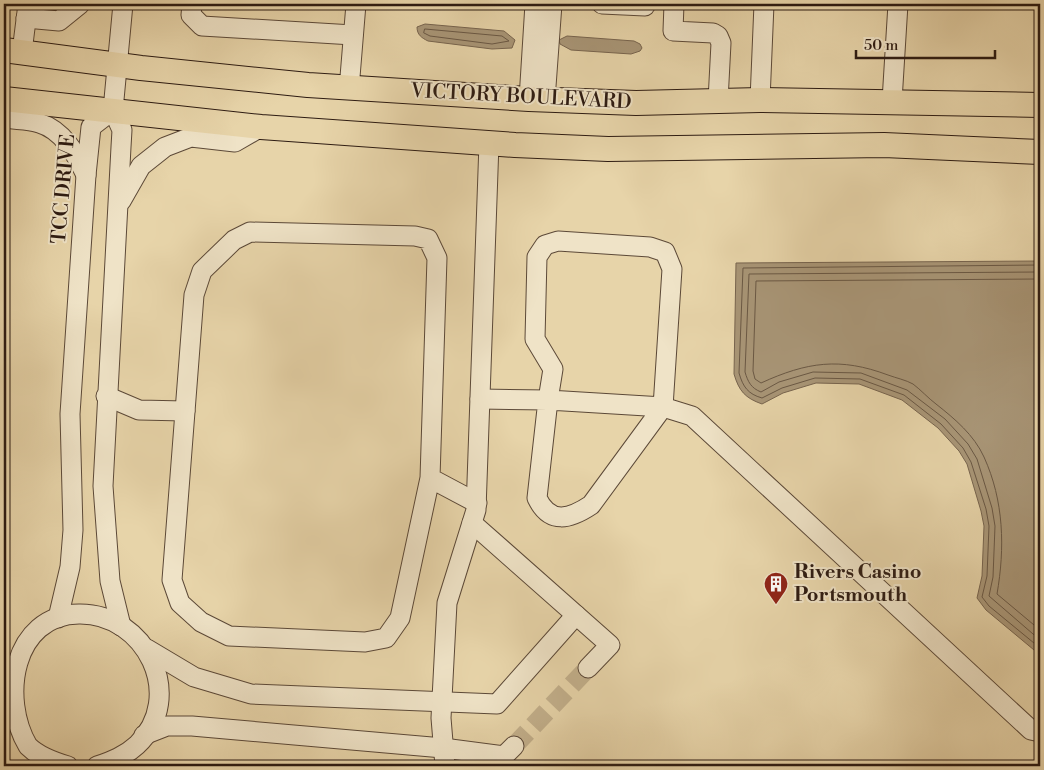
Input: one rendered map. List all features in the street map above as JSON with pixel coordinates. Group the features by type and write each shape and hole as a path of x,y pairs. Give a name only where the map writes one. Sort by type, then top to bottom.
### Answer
{"main road":[{"name":"VICTORY BOULEVARD","path":"13,51 117,65 348,88 537,99 636,103 760,100 1040,105"},
{"path":"4,99 262,127 489,143 608,149 884,145 1040,152"}],"street":[{"path":"13,51 27,11 59,21 80,4"},
{"path":"121,626 110,581 103,486 106,396 120,204 122,130 113,110 123,4"},
{"path":"192,4 191,15 202,26 353,36"},
{"path":"348,88 356,4"},
{"path":"536,4 537,99"},
{"path":"537,99 552,4"},
{"path":"602,4 645,6 645,4"},
{"path":"674,4 673,31 713,33 718,36 720,43 718,101"},
{"path":"760,100 764,4"},
{"path":"892,101 898,4"},
{"name":"TCC DRIVE","path":"58,618 70,567 73,530 70,414 91,127 113,110"},
{"path":"4,118 40,123 58,133 75,152 86,175"},
{"path":"120,204 141,166 165,147 191,137 235,142 262,127"},
{"path":"444,757 442,702 447,603 472,523 476,502 489,143"},
{"path":"250,232 415,236 428,239 437,258 430,478 400,618 386,638 365,642 229,636 201,622 180,603 172,580 194,294 202,272 234,240 250,232"},
{"path":"558,241 650,247 665,252 672,269 663,407 591,505 575,516 557,517 543,510 537,498 548,400 553,370 535,339 537,257 545,245 558,241"},
{"path":"106,396 139,410 185,411"},
{"path":"480,398 663,407 692,416 1031,730 1040,732"},
{"path":"430,478 476,502"},
{"path":"472,523 610,645 588,668"},
{"path":"68,766 50,763 29,747 14,728 5,704 6,681 14,655 30,634 58,618 79,614 105,617 129,629 147,649 194,677 251,694 498,704 576,614"},
{"path":"4,644 27,639"},
{"path":"106,765 119,759 138,744 151,724 158,700 157,674 147,649"},
{"path":"144,735 167,726 192,726 444,757 504,756 514,746"}],"water":[{"path":"425,24 504,31 515,40 512,48 492,49 428,41 420,36 417,30 417,27"},
{"path":"567,36 634,41 640,44 642,48 640,51 631,54 571,50 560,44 559,40"},
{"path":"1040,261 1040,655 986,610 977,598 982,576 984,526 981,511 967,464 959,451 938,428 902,400 859,384 816,383 783,393 762,404 744,393 738,385 734,374 736,263"}],"tunnel":[{"path":"514,746 588,668"}],"place":[{"name":"Rivers Casino Portsmouth","path":"776,605"}]}
